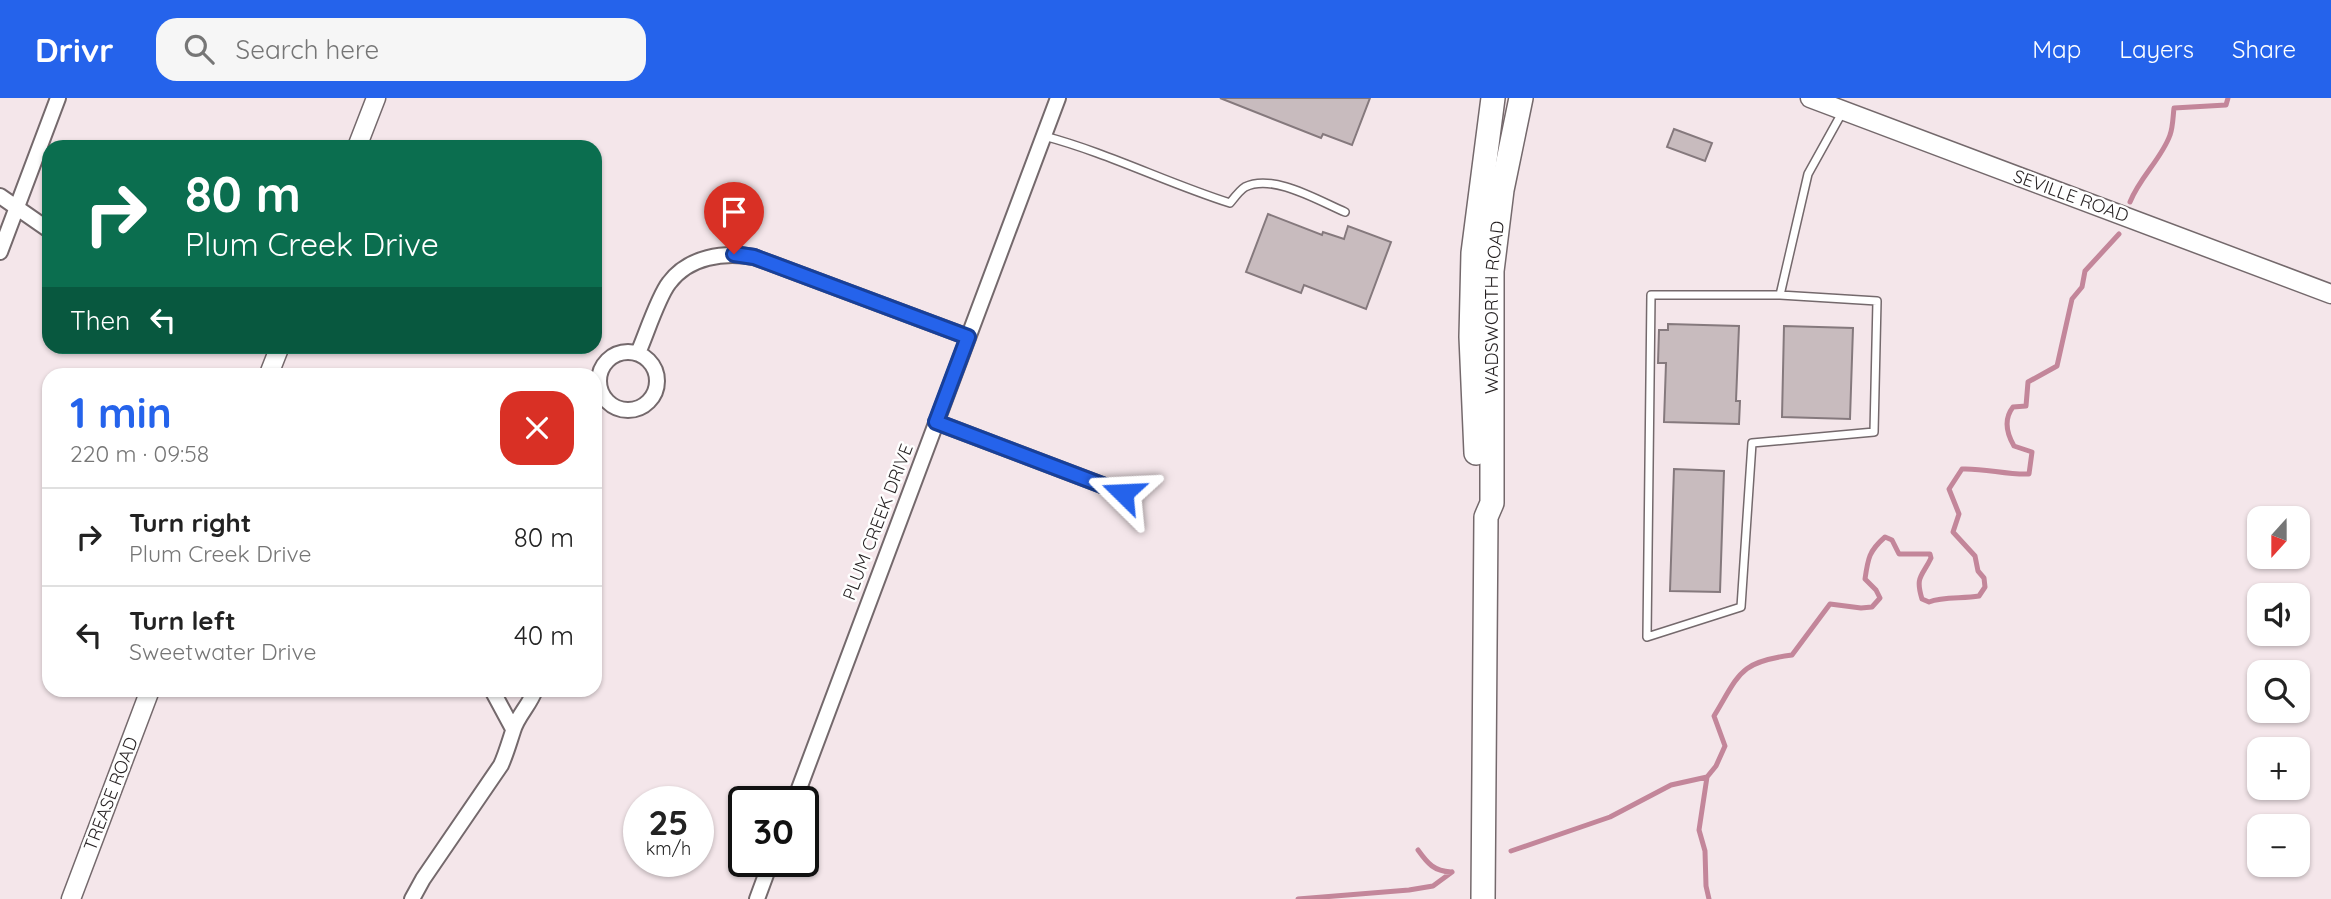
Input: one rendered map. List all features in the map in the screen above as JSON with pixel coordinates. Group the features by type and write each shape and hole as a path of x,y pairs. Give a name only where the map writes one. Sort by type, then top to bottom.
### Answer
{"highway":[{"name":"WADSWORTH ROAD","path":"1486,517 1479,506 1471,295 1476,222 1493,98"},
{"name":"WADSWORTH ROAD","path":"1483,899 1486,517 1492,503 1492,271 1502,190 1521,98"}],"street":[{"path":"42,140 58,98"},
{"path":"360,140 376,98"},
{"name":"PLUM CREEK DRIVE","path":"800,786 1058,98"},
{"name":"SEVILLE ROAD","path":"1810,98 2331,294"},
{"path":"0,252 42,141"},
{"path":"0,196 42,225"},
{"path":"638,353 668,284 698,260 734,254 754,257 968,337"},
{"path":"602,369 611,357 619,353 638,353 653,366 657,384 649,402 641,407 622,410 605,400 602,395"},
{"path":"936,422 1123,493"},
{"name":"TREASE ROAD","path":"71,899 147,697"},
{"path":"496,697 513,730"},
{"path":"412,899 501,765 510,746 513,730 533,697"},
{"path":"757,899 765,877"}],"lane":[{"path":"1780,295 1808,174 1843,111"},
{"path":"1043,136 1076,145 1230,203 1244,187 1268,182 1345,212"},
{"path":"1651,295 1780,295 1877,301 1874,432 1752,443 1741,607 1647,637 1651,295"}],"building":[{"path":"1220,98 1370,98 1352,145 1323,134 1321,138"},
{"path":"1674,129 1712,143 1705,161 1667,147"},
{"path":"1268,214 1322,235 1323,232 1344,239 1348,226 1391,242 1366,309 1304,285 1301,293 1246,272"},
{"path":"1668,324 1739,326 1736,401 1740,401 1739,424 1664,422 1666,363 1658,363 1659,330 1668,330"},
{"path":"1784,326 1853,328 1850,419 1782,417"},
{"path":"1674,469 1724,471 1720,592 1670,591"}],"waterway":[{"path":"2130,202 2170,135 2174,108 2226,105 2228,98"},
{"path":"1709,899 1705,851 1699,830 1707,777 1716,766 1725,746 1714,716 1730,689 1751,666 1761,661 1792,655 1830,604 1872,607 1880,598 1865,579 1867,566 1872,551 1885,537 1892,540 1899,554 1930,554 1931,558 1919,581 1922,599 1929,602 1979,596 1985,587 1984,578 1978,571 1975,556 1953,532 1959,514 1949,489 1962,469 2029,474 2032,452 2014,446 2008,432 2008,417 2013,407 2026,406 2028,382 2057,366 2072,299 2082,287 2085,271 2119,234"},
{"path":"1511,851 1610,817 1671,785 1707,777"},
{"path":"1418,850 1432,866 1451,872"},
{"path":"1298,899 1433,886 1452,872"}],"route":[{"path":"734,254 754,257 968,337 936,422 1123,493"}]}
